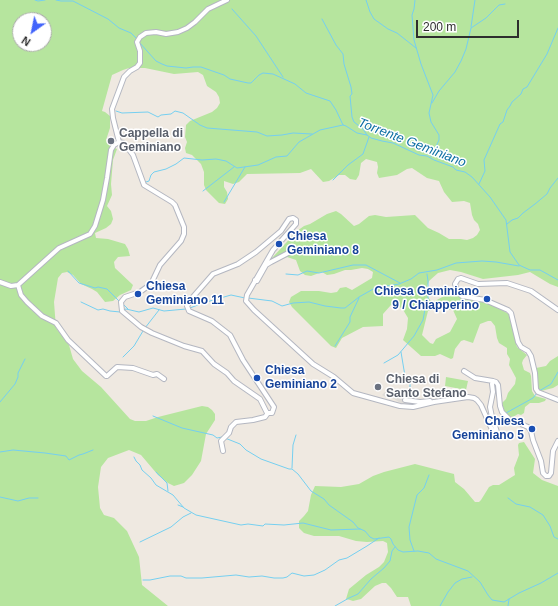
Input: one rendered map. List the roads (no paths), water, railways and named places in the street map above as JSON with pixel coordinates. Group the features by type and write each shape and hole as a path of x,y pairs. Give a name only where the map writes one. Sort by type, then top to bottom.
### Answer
{"street":[{"path":"119,142 112,109 124,77 130,71 138,67 140,63 140,51 137,42 140,37 146,33 156,32 166,34 178,32 195,22 208,9 226,0"},
{"path":"0,282 10,286 18,285 59,248 90,234 95,226 103,200 108,178 111,150 114,145 119,142"},
{"path":"119,142 123,143 133,155 144,185 175,205 184,227 184,234 181,241 160,265 154,280 148,287 140,292 123,299 120,305 122,311 146,331 184,346 202,350 214,364 227,373 234,381 260,399 268,413"},
{"path":"223,451 221,441 229,433 231,427 236,422 265,417 268,413 272,413 274,407 243,360 230,335 212,321 189,311 187,306 213,274 238,264 256,252 280,231 289,219 292,218 296,224 273,250 246,298 250,306 313,364 334,377 353,393 400,406 413,407 432,401"},
{"path":"255,280 257,281 266,265 292,251 289,256"},
{"path":"558,310 531,291 507,283 481,284 461,278 455,283 457,291 462,296 485,300 508,310 511,313 518,342 521,347 528,351 531,356 536,389 538,392 558,400"},
{"path":"18,285 27,302 42,316 56,323 68,340 106,376 116,367 133,368 153,375 157,374 164,379"},
{"path":"464,371 475,378 497,383 500,406 505,416 528,427 531,431 541,461 543,473 546,476 549,476 551,473 553,451 558,441"},
{"path":"405,400 420,402 468,397 476,399 481,405 493,432 496,435 497,432 490,407 493,392 493,381"}],"waterway":[{"name":"Torrente Geminiano","path":"35,0 45,0"},
{"name":"Torrente Geminiano","path":"56,0 73,1 108,19 119,28 131,33 137,39"},
{"path":"366,0 374,19 388,29 397,33 416,48"},
{"path":"415,0 412,15 414,40 421,64 433,95 429,113 431,122 439,135 439,140 431,157"},
{"path":"471,27 475,0"},
{"path":"432,103 439,91 455,72 461,61 466,49 471,28 486,18 499,5 505,4"},
{"path":"232,9 256,36 283,77"},
{"path":"322,19 336,45 343,54 344,64 351,87 352,94 350,96 352,117 354,122 363,129 367,135"},
{"path":"479,184 485,171 484,160 500,124 503,122 507,110 512,102 521,94 523,89 527,87 547,54 558,28"},
{"name":"Torrente Geminiano","path":"139,42 156,61 167,66 186,68 201,67 224,75 230,79 248,83 251,83 263,73 273,74 295,84 306,93 330,101 343,125 357,133 393,143 419,155 427,156 453,167 456,170 465,172 472,177 490,197 506,220 510,252 519,265 530,270 540,270 558,280"},
{"path":"116,111 122,113 148,112 158,117 161,115 171,114 175,111 183,113 207,128 257,132 267,136 293,133 312,134"},
{"path":"146,182 149,181 154,172 166,169 184,158 202,160 216,159 226,161 237,168 258,165 276,157 287,156 299,142 320,130 343,125"},
{"path":"333,180 348,165 363,154 369,137"},
{"path":"203,191 234,167"},
{"path":"224,202 245,167"},
{"path":"507,224 518,218 547,194 558,178"},
{"path":"248,298 272,301 282,306 293,303 309,302 325,306 345,308 359,297 375,288 399,284 411,279 419,273 437,270 456,263 482,261 519,266"},
{"path":"286,274 298,275 307,271 319,273 353,265 366,265 400,283"},
{"path":"68,271 79,283 95,288 98,287 107,289 119,301"},
{"path":"384,363 398,355 414,336 423,320 428,303 427,274"},
{"path":"190,308 231,295 245,298"},
{"path":"335,346 350,322 350,317 359,298"},
{"path":"81,302 98,310 103,309 120,312"},
{"path":"123,304 128,309"},
{"path":"123,310 126,309 139,312 153,308 164,311 186,309"},
{"path":"145,328 159,310"},
{"path":"123,357 134,346 143,331"},
{"path":"401,352 405,376 410,381 410,397"},
{"path":"0,402 15,384 18,373 25,359"},
{"path":"539,391 551,384 558,372"},
{"path":"506,413 533,398 537,393"},
{"path":"153,416 182,428 213,435 217,438 222,437"},
{"path":"292,468 293,445 296,435"},
{"path":"225,438 240,444 246,450 261,459 292,469 298,474 311,491 324,499 329,505 353,522 358,528 365,531 370,537 374,539 389,537 398,550 403,552 418,551 429,553 436,559 468,571 480,582 492,600 504,602 558,573"},
{"path":"0,452 13,450 45,453 66,456 69,460 93,450"},
{"path":"134,457 142,470 156,485 173,495 184,508 196,515 241,525 248,524 263,526 265,524 284,525 303,523 331,530 360,529"},
{"path":"156,472 167,483 168,491"},
{"path":"414,551 410,540 409,527 417,495 424,488 429,475"},
{"path":"0,497 18,501 29,498 38,498"},
{"path":"508,498 516,504 530,507 543,515 550,526 554,537 558,539"},
{"path":"178,505 183,507"},
{"path":"140,542 171,527 183,517 191,513"},
{"path":"143,580 170,576 202,578 236,575 283,578 292,573 304,576 314,575 325,570 339,560 347,558 379,538"},
{"path":"335,606 358,594 390,561 392,551 395,547"},
{"path":"440,606 455,583 462,579 472,577"},
{"path":"508,606 509,599"}],"place":[{"name":"Cappella di Geminiano","path":"111,141"},
{"name":"Chiesa Geminiano 8","path":"279,244"},
{"name":"Chiesa Geminiano 11","path":"138,294"},
{"name":"Chiesa Geminiano 9 / Chiapperino","path":"487,299"},
{"name":"Chiesa Geminiano 2","path":"257,378"},
{"name":"Chiesa di Santo Stefano","path":"378,387"},
{"name":"Chiesa Geminiano 5","path":"532,429"}]}
